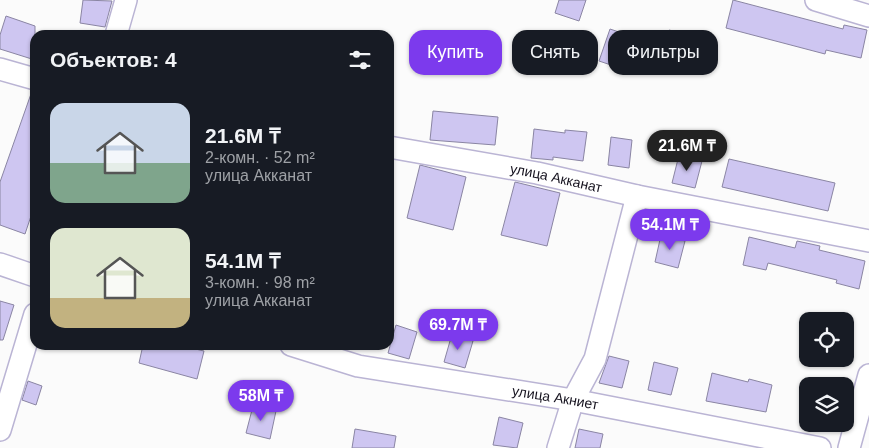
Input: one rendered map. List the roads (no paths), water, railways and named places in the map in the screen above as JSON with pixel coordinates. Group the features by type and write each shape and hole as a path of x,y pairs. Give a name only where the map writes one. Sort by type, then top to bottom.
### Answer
{"street":[{"path":"117,30 126,0"},
{"path":"816,0 869,16"},
{"path":"0,69 30,78"},
{"name":"улица Акканат","path":"394,148 538,173 637,196 869,241"},
{"path":"558,448 573,400 595,359 637,196"},
{"path":"0,264 30,274"},
{"path":"0,430 30,331"},
{"name":"улица Акниет","path":"307,350 358,366 573,400 820,448"},
{"path":"849,448 869,375"}]}
